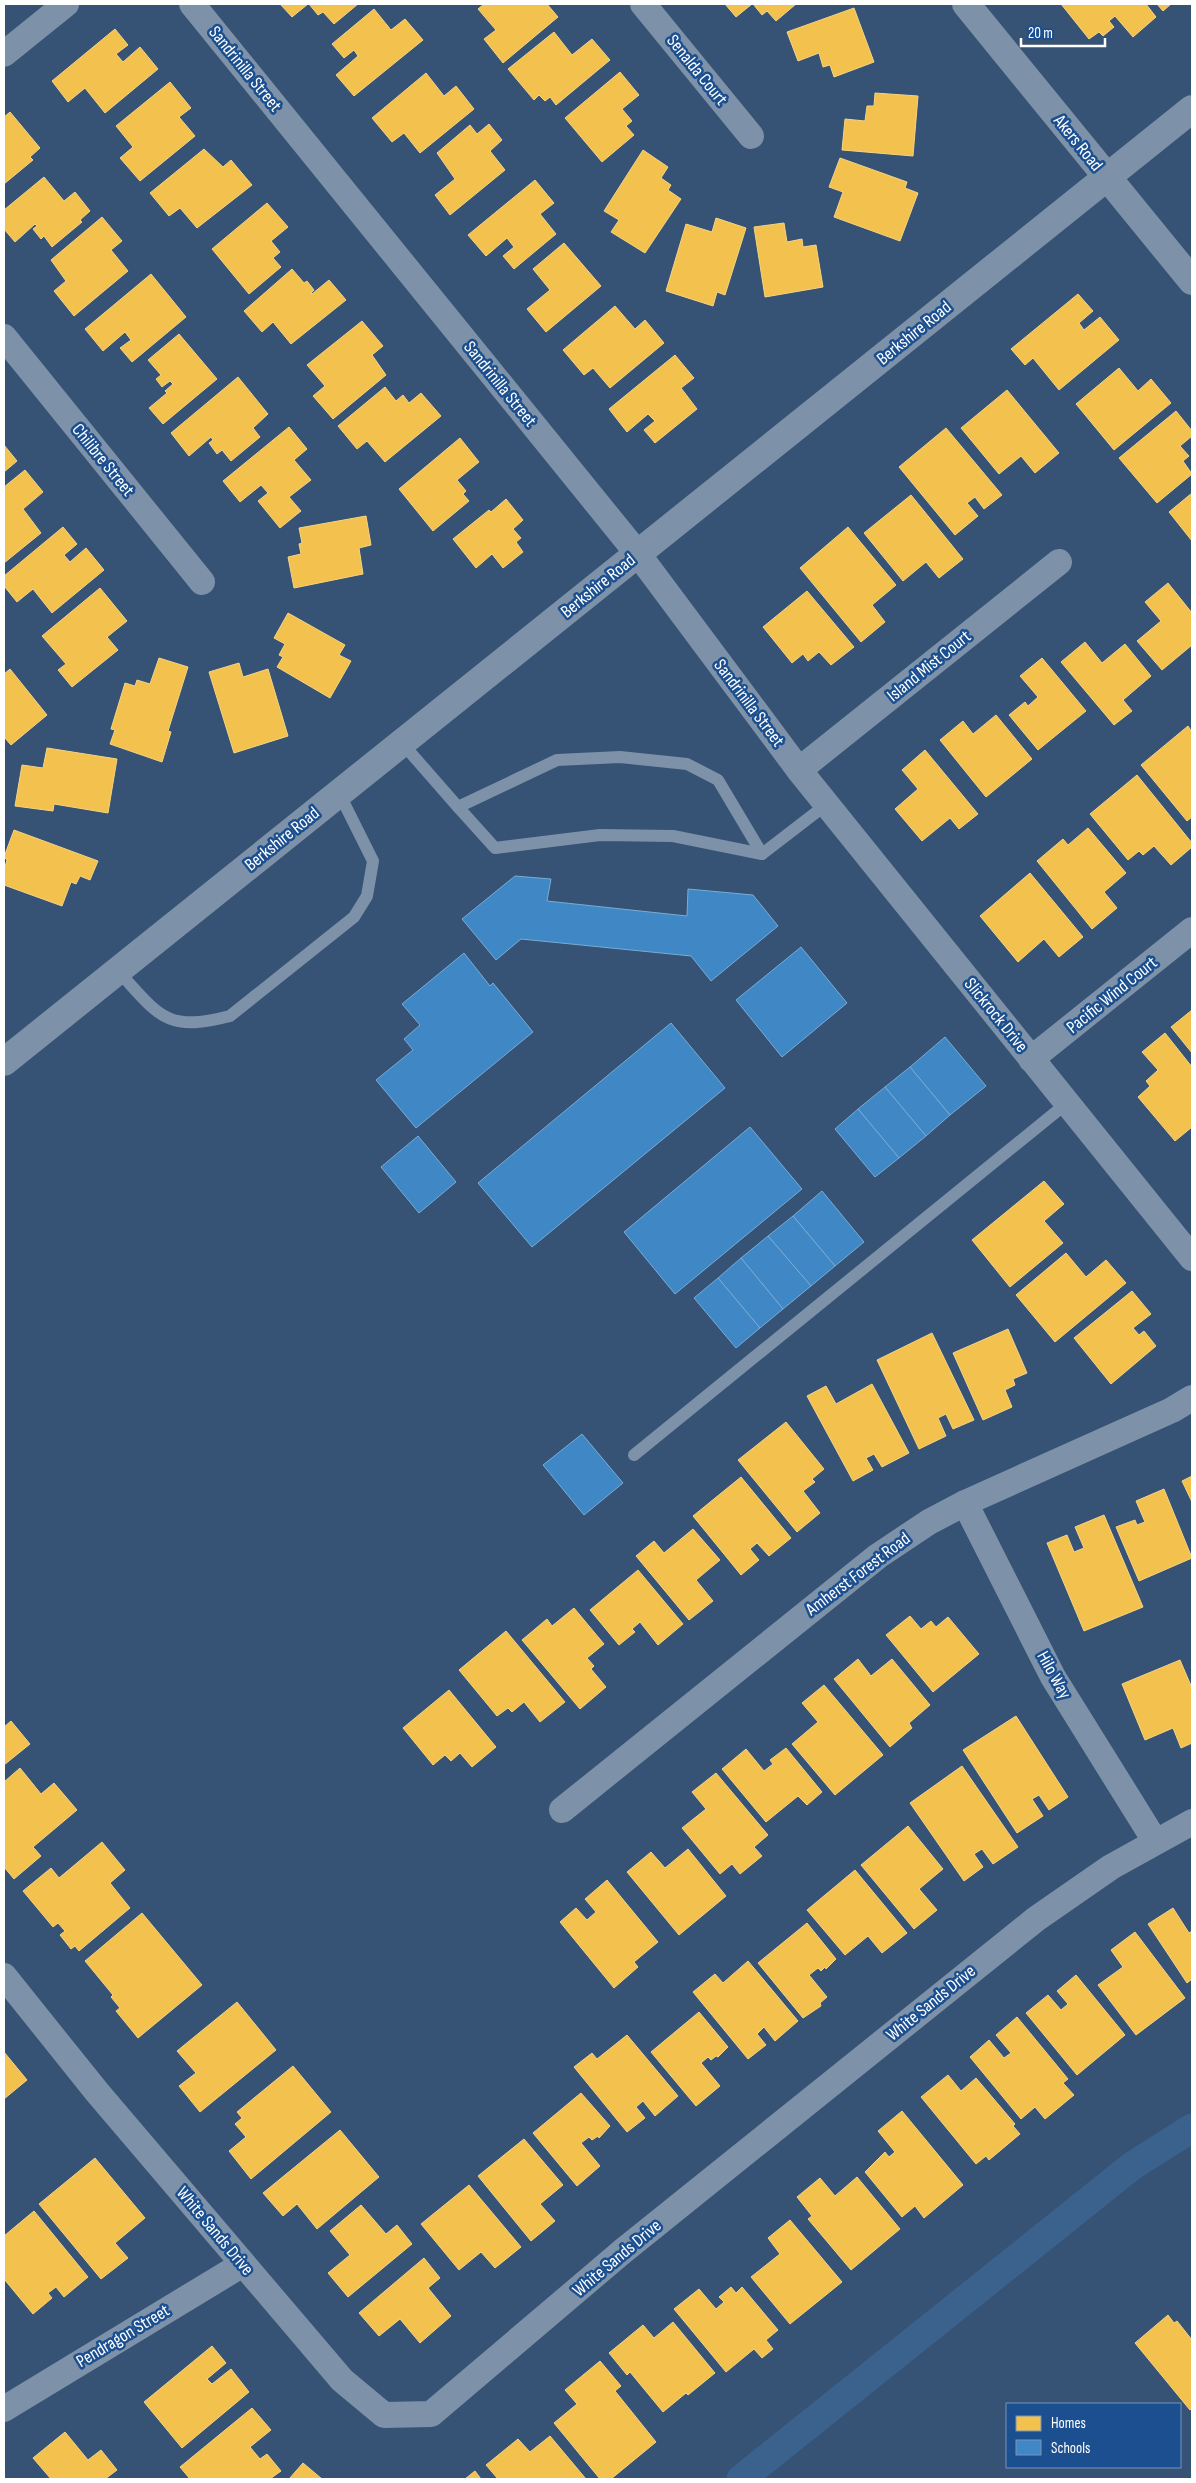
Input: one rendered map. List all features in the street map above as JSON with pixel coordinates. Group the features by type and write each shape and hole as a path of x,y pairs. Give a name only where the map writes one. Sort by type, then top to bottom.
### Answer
{"street":[{"path":"4,54 66,4"},
{"name":"Sandrinilla Street","path":"192,4 638,554 799,770"},
{"name":"Senalda Court","path":"643,4 751,136"},
{"name":"Akers Road","path":"966,4 1192,281"},
{"name":"Berkshire Road","path":"4,1062 1192,109"},
{"name":"Chilibre Street","path":"4,337 202,582"},
{"name":"Island Mist Court","path":"799,770 1059,562"},
{"name":"Slickrock Drive","path":"799,770 1192,1258"},
{"name":"Pacific Wind Court","path":"1031,1059 1192,930"},
{"name":"Amherst Forest Road","path":"562,1810 878,1556 929,1522 965,1503 1172,1410 1192,1398"},
{"name":"Hilo Way","path":"965,1503 1053,1676 1155,1841"},
{"name":"White Sands Drive","path":"4,1976 96,2092 342,2380 384,2416 432,2414 623,2251 1036,1919 1111,1867 1192,1822"},
{"name":"Pendragon Street","path":"4,2409 243,2264"}],"lane":[{"path":"402,743 495,848 600,835 673,836 762,854 827,804"},
{"path":"458,808 556,760 620,757 687,764 718,780 762,854"},
{"path":"118,971 157,1013 171,1020 206,1022 230,1016 346,923 361,907 367,896 373,861 339,794"},
{"path":"634,1455 1067,1103"}],"building: Homes":[{"path":"280,4 308,4 292,17"},
{"path":"309,4 358,4 334,24 323,12 318,15"},
{"path":"484,4 547,4 558,17 503,63 484,39 496,30 478,9"},
{"path":"725,4 752,4 736,17"},
{"path":"753,4 796,4 776,21 767,11 762,15"},
{"path":"1061,4 1146,4 1156,17 1133,37 1115,16 1109,21 1114,27 1103,36 1099,32 1089,39"},
{"path":"1157,4 1171,4 1163,11"},
{"path":"854,8 874,62 834,77 830,65 823,67 819,53 798,61 787,32"},
{"path":"374,9 391,30 405,19 423,40 354,96 336,75 358,56 354,50 344,58 332,44"},
{"path":"115,29 128,45 116,54 123,62 140,47 158,69 105,113 85,88 68,102 52,81"},
{"path":"554,32 572,55 592,39 610,60 556,105 550,97 545,101 539,95 534,100 508,69"},
{"path":"620,72 639,95 622,109 632,121 626,126 634,135 602,162 565,118"},
{"path":"426,73 444,96 456,86 474,109 420,153 404,133 392,142 372,118"},
{"path":"170,82 191,108 179,117 195,136 140,181 120,158 133,147 116,126"},
{"path":"875,93 918,96 913,156 842,150 845,119 865,121 867,106 874,106"},
{"path":"10,112 40,148 30,157 33,160 4,184 4,117"},
{"path":"489,124 502,140 490,151 505,170 450,215 435,195 455,179 437,153 470,125 477,134"},
{"path":"204,149 223,167 231,160 252,185 197,228 180,208 169,216 150,193"},
{"path":"643,150 668,167 661,178 671,185 668,190 681,199 645,253 611,232 619,220 604,211"},
{"path":"840,158 907,182 905,188 918,193 900,241 834,217 843,192 829,187"},
{"path":"44,177 64,201 75,192 90,211 80,220 82,222 52,247 44,236 41,239 33,229 37,226 35,224 15,242 4,229 4,210"},
{"path":"535,180 554,203 540,214 556,234 514,269 503,256 514,247 507,238 486,256 468,235"},
{"path":"267,203 288,227 271,241 280,252 273,258 281,267 249,294 212,249"},
{"path":"102,217 122,241 111,250 128,271 74,316 54,291 66,281 51,260"},
{"path":"716,218 746,228 725,295 717,292 713,306 666,291 686,224 712,232"},
{"path":"784,223 787,242 802,239 803,247 816,245 823,287 765,297 754,227"},
{"path":"564,243 601,286 546,332 527,309 550,290 533,269"},
{"path":"292,269 304,283 307,281 314,290 312,294 329,280 346,300 291,344 273,322 262,332 244,311"},
{"path":"151,274 186,317 132,362 120,348 131,340 125,332 103,351 85,329"},
{"path":"1078,294 1093,311 1079,323 1084,330 1100,317 1119,340 1059,390 1033,358 1025,365 1011,349"},
{"path":"615,306 635,329 645,320 664,343 610,388 593,368 584,375 563,350"},
{"path":"362,321 383,346 372,355 386,375 333,419 313,396 325,386 307,365"},
{"path":"179,334 217,379 163,424 149,408 167,393 165,391 173,384 170,381 162,387 156,379 161,375 148,360"},
{"path":"675,355 694,378 681,388 697,409 655,443 644,430 655,421 648,414 627,432 609,409"},
{"path":"1119,368 1138,391 1151,379 1171,403 1114,450 1076,404"},
{"path":"238,377 268,414 253,428 260,437 231,461 222,450 217,454 209,443 213,440 211,437 189,456 171,433"},
{"path":"385,387 396,401 403,395 409,403 421,393 441,416 385,462 367,441 357,449 338,426"},
{"path":"1007,390 1059,453 1035,473 1021,456 999,474 961,428"},
{"path":"1176,411 1192,431 1192,436 1180,446 1189,456 1183,461 1192,474 1157,503 1119,458"},
{"path":"289,427 307,449 294,460 311,480 289,497 301,511 280,528 258,501 268,493 261,485 240,502 223,481"},
{"path":"946,428 1002,495 984,509 975,497 967,503 978,516 955,535 899,467"},
{"path":"460,438 479,462 457,480 466,491 463,494 469,501 433,531 399,489"},
{"path":"4,445 17,461 4,472"},
{"path":"25,470 43,492 23,509 41,533 4,563 4,487"},
{"path":"1192,493 1192,541 1169,512"},
{"path":"911,495 963,559 939,578 926,562 903,581 864,533"},
{"path":"506,499 523,520 513,529 521,538 516,542 523,552 503,568 492,554 476,568 453,539"},
{"path":"366,516 371,545 359,548 363,574 294,588 288,557 301,554 299,544 302,543 299,528"},
{"path":"63,527 77,544 64,555 70,562 86,548 104,570 52,613 33,589 17,602 4,586 4,576"},
{"path":"848,527 896,585 872,605 885,622 861,642 800,568"},
{"path":"1168,583 1192,613 1192,645 1162,670 1137,641 1161,621 1145,602"},
{"path":"100,588 127,621 107,637 118,650 72,687 58,670 66,664 42,636"},
{"path":"807,591 854,647 831,665 819,652 808,661 803,654 792,663 763,627"},
{"path":"288,613 345,645 339,655 351,661 330,698 277,667 283,657 279,655 285,644 274,638"},
{"path":"1085,642 1102,663 1125,644 1151,676 1123,700 1132,711 1114,725 1061,662"},
{"path":"159,658 188,667 168,731 171,732 162,762 110,744 115,730 111,729 125,683 135,686 137,680 150,684"},
{"path":"1042,658 1086,711 1038,750 1009,715 1025,702 1028,706 1038,697 1020,676"},
{"path":"239,663 243,677 268,669 288,736 234,753 209,672"},
{"path":"10,669 47,715 11,745 4,737 4,674"},
{"path":"996,715 1032,759 986,797 940,740 963,721 973,734"},
{"path":"1188,726 1192,732 1192,817 1187,821 1141,765"},
{"path":"47,748 117,759 108,813 54,804 53,811 15,806 22,765 43,768"},
{"path":"925,750 978,814 959,829 950,818 922,841 895,809 918,789 902,770"},
{"path":"1137,775 1192,843 1192,847 1171,865 1154,846 1143,855 1139,851 1128,860 1090,814"},
{"path":"1088,828 1126,873 1104,892 1117,908 1092,929 1037,861 1063,839 1068,845"},
{"path":"14,830 98,861 90,880 80,876 76,884 71,882 62,906 4,885 4,870 7,860 4,857"},
{"path":"1030,873 1083,937 1059,957 1044,939 1018,962 980,916"},
{"path":"1192,1010 1192,1053 1171,1027"},
{"path":"1165,1033 1192,1067 1192,1127 1175,1141 1138,1097 1150,1086 1146,1081 1158,1070 1142,1052"},
{"path":"1044,1181 1064,1204 1044,1221 1063,1243 1010,1287 972,1240"},
{"path":"1066,1253 1086,1277 1106,1260 1126,1283 1055,1342 1016,1295"},
{"path":"1132,1291 1151,1314 1133,1328 1139,1335 1144,1331 1156,1346 1111,1384 1074,1338"},
{"path":"1008,1329 1027,1373 1013,1379 1015,1385 1005,1390 1012,1407 983,1420 953,1353"},
{"path":"932,1333 974,1420 953,1429 946,1414 938,1418 946,1436 919,1449 877,1360"},
{"path":"872,1384 909,1453 882,1467 874,1454 866,1458 873,1470 853,1481 807,1396 826,1386 836,1404"},
{"path":"786,1422 824,1469 812,1479 815,1482 803,1491 820,1513 797,1532 738,1460"},
{"path":"1192,1476 1192,1502 1182,1481"},
{"path":"741,1477 791,1538 769,1556 757,1543 750,1549 759,1560 741,1575 693,1516"},
{"path":"1164,1489 1192,1558 1139,1581 1116,1527 1135,1520 1137,1525 1145,1522 1136,1501"},
{"path":"1104,1515 1143,1607 1084,1631 1047,1543 1067,1535 1074,1552 1084,1548 1075,1527"},
{"path":"693,1529 720,1560 696,1580 713,1601 689,1620 636,1556 654,1541 664,1553"},
{"path":"638,1570 683,1624 658,1645 640,1622 632,1629 635,1632 619,1645 590,1610"},
{"path":"574,1608 604,1644 587,1658 594,1666 591,1669 606,1687 580,1709 522,1640 547,1619 552,1626"},
{"path":"910,1616 921,1629 931,1621 936,1627 948,1617 979,1654 933,1692 886,1635"},
{"path":"506,1631 565,1702 540,1722 524,1702 512,1712 508,1708 497,1716 459,1670"},
{"path":"858,1659 871,1676 892,1659 930,1705 909,1723 912,1728 890,1747 834,1679"},
{"path":"1180,1660 1192,1688 1192,1743 1181,1748 1173,1728 1145,1740 1122,1684"},
{"path":"824,1685 883,1755 835,1795 792,1744 818,1722 802,1703"},
{"path":"449,1690 496,1747 472,1767 460,1753 451,1761 445,1755 433,1765 403,1728"},
{"path":"1016,1716 1068,1797 1049,1810 1039,1795 1032,1799 1043,1816 1017,1833 963,1750"},
{"path":"11,1721 30,1744 4,1765 4,1727"},
{"path":"786,1748 822,1792 807,1805 798,1796 766,1822 722,1769 746,1749 764,1771 773,1764 770,1760"},
{"path":"962,1766 1018,1847 993,1864 982,1849 974,1854 983,1867 964,1881 910,1803"},
{"path":"20,1768 41,1794 54,1783 77,1810 33,1847 41,1856 14,1879 4,1867 4,1782"},
{"path":"716,1773 768,1835 754,1847 762,1856 740,1874 732,1864 720,1874 682,1828 706,1809 692,1792"},
{"path":"908,1826 943,1869 919,1889 937,1910 914,1929 861,1865"},
{"path":"102,1842 125,1870 110,1883 130,1908 79,1951 75,1946 71,1949 60,1935 65,1931 58,1923 53,1927 23,1891 51,1868 59,1878"},
{"path":"688,1849 726,1896 679,1935 627,1872 651,1852 665,1868"},
{"path":"855,1870 907,1933 882,1953 868,1936 845,1955 807,1910"},
{"path":"607,1880 658,1942 634,1962 638,1967 614,1988 560,1922 576,1908 587,1920 596,1912 585,1899"},
{"path":"1173,1908 1189,1933 1192,1931 1192,1979 1187,1983 1148,1924"},
{"path":"142,1913 202,1985 138,2038 116,2011 120,2008 111,1997 113,1995 85,1961"},
{"path":"807,1923 836,1959 826,1969 825,1967 821,1971 818,1968 809,1975 827,1997 820,2003 821,2006 803,2018 758,1963"},
{"path":"1135,1932 1185,1998 1136,2035 1098,1985 1123,1967 1111,1950"},
{"path":"748,1961 798,2021 775,2041 764,2027 757,2034 766,2045 748,2059 693,1992 715,1974 723,1983"},
{"path":"1076,1975 1125,2035 1077,2075 1026,2013 1048,1995 1061,2010 1068,2004 1057,1991"},
{"path":"237,2002 276,2050 200,2112 179,2086 196,2073 177,2051"},
{"path":"699,2012 728,2047 718,2057 716,2056 711,2060 708,2057 701,2063 720,2086 696,2106 651,2052"},
{"path":"1017,2017 1068,2079 1063,2083 1074,2095 1045,2119 1035,2107 1021,2119 970,2057 989,2040 1004,2058 1011,2053 996,2035"},
{"path":"627,2035 678,2096 655,2116 643,2101 636,2107 645,2118 627,2132 574,2067 592,2053 597,2059"},
{"path":"4,2052 27,2080 4,2099"},
{"path":"293,2066 331,2112 251,2179 229,2151 246,2137 235,2124 242,2118 237,2112"},
{"path":"948,2075 961,2091 976,2078 1015,2124 1013,2126 1020,2134 989,2160 986,2156 976,2164 921,2097"},
{"path":"581,2093 610,2126 599,2138 598,2136 592,2140 589,2137 581,2143 600,2166 577,2186 533,2133"},
{"path":"902,2111 963,2185 924,2218 915,2206 902,2217 865,2172 885,2152 889,2157 895,2152 878,2131"},
{"path":"340,2130 379,2177 317,2229 297,2204 283,2216 263,2193"},
{"path":"524,2139 563,2185 540,2204 555,2221 531,2241 478,2176"},
{"path":"95,2158 145,2218 115,2243 128,2258 101,2279 39,2204"},
{"path":"857,2177 900,2229 851,2270 808,2219 812,2216 797,2197 820,2178 835,2196"},
{"path":"469,2185 521,2247 495,2268 481,2252 459,2270 421,2224"},
{"path":"361,2205 386,2234 397,2225 412,2244 348,2297 328,2273 350,2255 330,2231"},
{"path":"34,2211 88,2277 64,2297 56,2287 48,2293 52,2298 33,2314 4,2279 4,2236"},
{"path":"790,2220 842,2282 790,2324 751,2277 780,2254 768,2238"},
{"path":"424,2258 440,2278 428,2288 451,2316 420,2343 400,2319 379,2336 359,2313"},
{"path":"731,2287 736,2293 742,2287 778,2330 766,2340 773,2349 762,2358 754,2349 726,2372 674,2309 699,2289 716,2309 724,2302 719,2297"},
{"path":"1168,2315 1174,2323 1177,2321 1192,2340 1192,2408 1190,2410 1135,2343"},
{"path":"673,2322 715,2373 663,2412 630,2372 627,2375 609,2353 643,2325 654,2338"},
{"path":"212,2346 226,2363 207,2379 212,2384 231,2369 249,2392 182,2448 144,2402"},
{"path":"600,2361 621,2386 615,2391 656,2442 611,2479 600,2479 554,2423 577,2404 565,2390"},
{"path":"252,2408 271,2430 250,2447 260,2459 267,2454 281,2471 270,2479 190,2479 180,2467"},
{"path":"65,2432 88,2460 101,2450 117,2470 105,2479 51,2479 33,2458"},
{"path":"550,2436 586,2479 498,2479 486,2465 518,2439 530,2452"},
{"path":"303,2463 322,2479 289,2479"},
{"path":"475,2471 481,2479 465,2479"}],"building: Schools":[{"path":"515,876 551,879 547,901 687,916 688,889 753,895 778,926 711,981 691,956 521,939 496,960 462,919"},
{"path":"801,947 847,1003 782,1057 736,1000"},
{"path":"464,953 490,986 493,983 533,1032 416,1128 376,1080 413,1050 404,1039 420,1025 402,1004"},
{"path":"671,1023 725,1088 532,1247 478,1183"},
{"path":"945,1037 986,1086 950,1115 910,1067"},
{"path":"910,1067 950,1115 926,1136 885,1087"},
{"path":"885,1087 926,1136 899,1158 858,1109"},
{"path":"858,1109 899,1158 875,1177 835,1129"},
{"path":"750,1127 802,1189 675,1294 624,1232"},
{"path":"418,1136 456,1182 419,1213 381,1167"},
{"path":"822,1191 864,1242 835,1266 793,1216"},
{"path":"793,1216 835,1266 811,1286 768,1236"},
{"path":"768,1236 811,1286 783,1309 741,1258"},
{"path":"741,1258 783,1309 760,1328 718,1278"},
{"path":"718,1278 760,1328 736,1348 694,1298"},
{"path":"582,1434 623,1483 584,1515 543,1465"}],"waterway":[{"path":"741,2479 1132,2166 1192,2128"}]}
